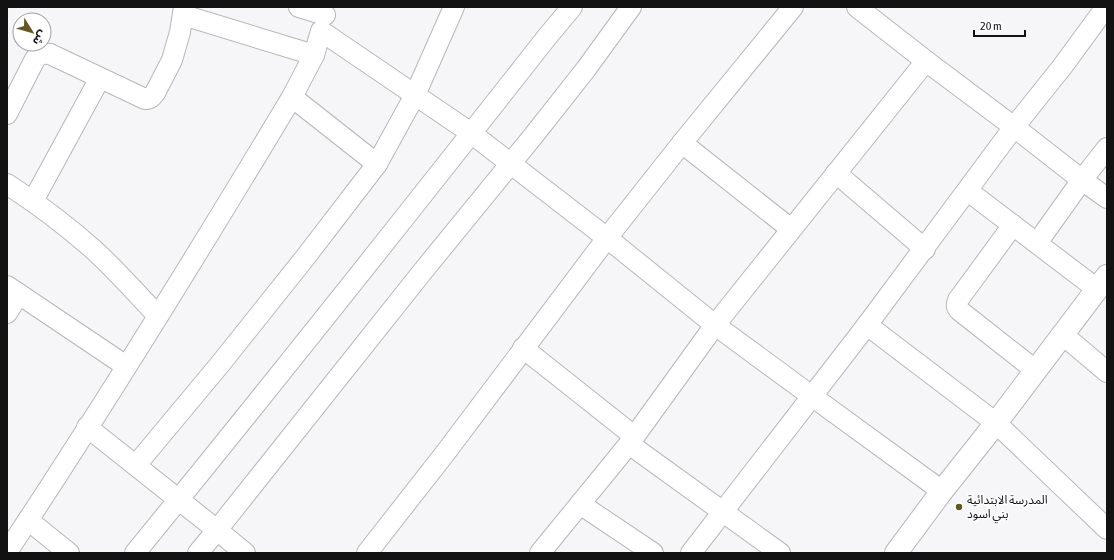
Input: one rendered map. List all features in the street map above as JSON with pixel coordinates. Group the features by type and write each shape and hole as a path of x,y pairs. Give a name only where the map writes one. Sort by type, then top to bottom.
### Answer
{"street":[{"path":"299,7 324,17 415,95 471,133 607,238 715,325 942,491"},
{"path":"136,465 221,363 377,164 415,95 454,7"},
{"path":"135,553 312,334 572,7"},
{"path":"198,553 447,241 511,164 631,7"},
{"path":"367,553 446,452 607,238 793,7"},
{"path":"857,7 1107,198"},
{"path":"690,553 813,397 925,249 1014,127 1062,67 1106,7"},
{"path":"7,114 35,58 44,53 50,54 145,99 153,97 172,60 180,32 183,11 314,55"},
{"path":"7,551 88,427 225,210 292,97 314,55 324,17"},
{"path":"540,553 632,440 715,325 926,61"},
{"path":"33,201 100,78"},
{"path":"292,97 377,164"},
{"path":"682,143 791,229"},
{"path":"1037,243 1107,148"},
{"path":"836,173 925,249"},
{"path":"7,184 33,201 95,251 158,316"},
{"path":"896,553 1102,283 1037,243 968,191"},
{"path":"1013,226 958,300 956,305 960,311 1035,370"},
{"path":"7,313 13,290 126,366"},
{"path":"867,326 996,423 1107,529"},
{"path":"1062,334 1107,372"},
{"path":"523,348 632,440 722,512 780,553"},
{"path":"88,427 245,553"},
{"path":"580,504 653,553"},
{"path":"28,520 69,553"}],"place":[{"name":"المدرسة الابتدائية بني اسود","path":"959,507"}]}
